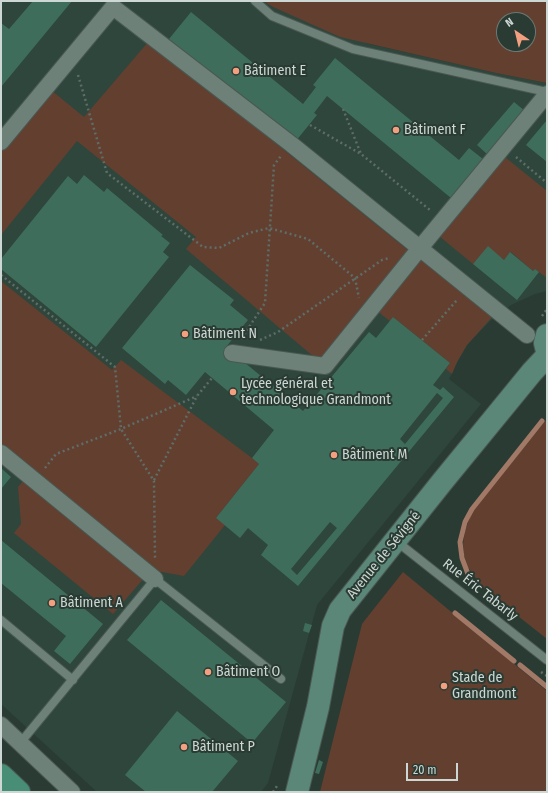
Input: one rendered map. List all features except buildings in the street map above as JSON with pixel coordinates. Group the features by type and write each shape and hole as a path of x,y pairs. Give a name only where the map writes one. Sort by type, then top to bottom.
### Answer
{"main road":[{"path":"1,775 19,792"}],"street":[{"path":"1,142 113,7 291,144 468,288 537,335 545,343 547,351"},
{"path":"232,353 325,366 547,93"},
{"name":"Avenue de Sévigné","path":"297,792 318,707 333,626 340,610 442,482 532,372 547,356"},
{"path":"1,453 155,579"},
{"path":"1,725 21,742 72,792"}],"lane":[{"path":"256,1 272,16 353,49 547,93"},
{"name":"Rue Éric Tabarly","path":"396,540 547,660"},
{"path":"21,742 155,579 281,679"},
{"path":"1,620 73,680"}],"path":[{"path":"76,69 107,173 203,247 219,248 249,233 269,228 308,240 355,278 364,318"},
{"path":"343,110 361,154"},
{"path":"310,125 361,154 443,220"},
{"path":"232,353 265,303 274,164 291,144"},
{"path":"504,146 547,183"},
{"path":"232,353 278,332 382,260 420,248"},
{"path":"1,275 115,367 121,429 154,481"},
{"path":"422,340 468,288"},
{"path":"155,579 154,481 197,396 212,378"},
{"path":"34,480 56,454 121,429 197,396"}],"shaded area":[{"name":"Lycée général et technologique Grandmont","path":"1,1 263,1 273,7 369,44 547,83 547,291 535,294 511,305 489,322 467,345 449,379 481,404 317,605 268,783 261,792 97,792 1,704"},
{"path":"263,1 547,1 547,83 496,73 340,37"},
{"path":"149,41 410,252 320,362 186,249 196,237 77,141 1,235 1,151 51,90 84,117"},
{"path":"505,157 547,191 547,278 535,269 533,271 511,252 504,260 488,247 473,264 439,236"},
{"path":"420,257 494,315 467,345 452,374 446,369 450,363 393,317 390,321 377,311"},
{"path":"1,281 112,370 121,360 259,464 216,518 225,525 184,576 151,570 113,614 14,533 21,524 18,487 31,472 1,447"},
{"path":"547,419 547,639 485,590 468,567 464,555 463,544 465,531 473,510"},
{"name":"Stade de Grandmont","path":"403,572 547,691 547,792 320,792 362,624"}],"waterway":[{"path":"468,574 462,558 460,542 465,522 472,509 542,421"},
{"path":"455,613 514,661"},
{"path":"520,665 547,687"}],"place":[{"name":"Bâtiment E","path":"236,71"},
{"name":"Bâtiment F","path":"396,130"},
{"name":"Bâtiment N","path":"185,334"},
{"name":"Lycée général et technologique Grandmont","path":"233,392"},
{"name":"Bâtiment M","path":"334,455"},
{"name":"Bâtiment A","path":"52,603"},
{"name":"Bâtiment O","path":"208,672"},
{"name":"Stade de Grandmont","path":"444,686"},
{"name":"Bâtiment P","path":"184,747"}]}
